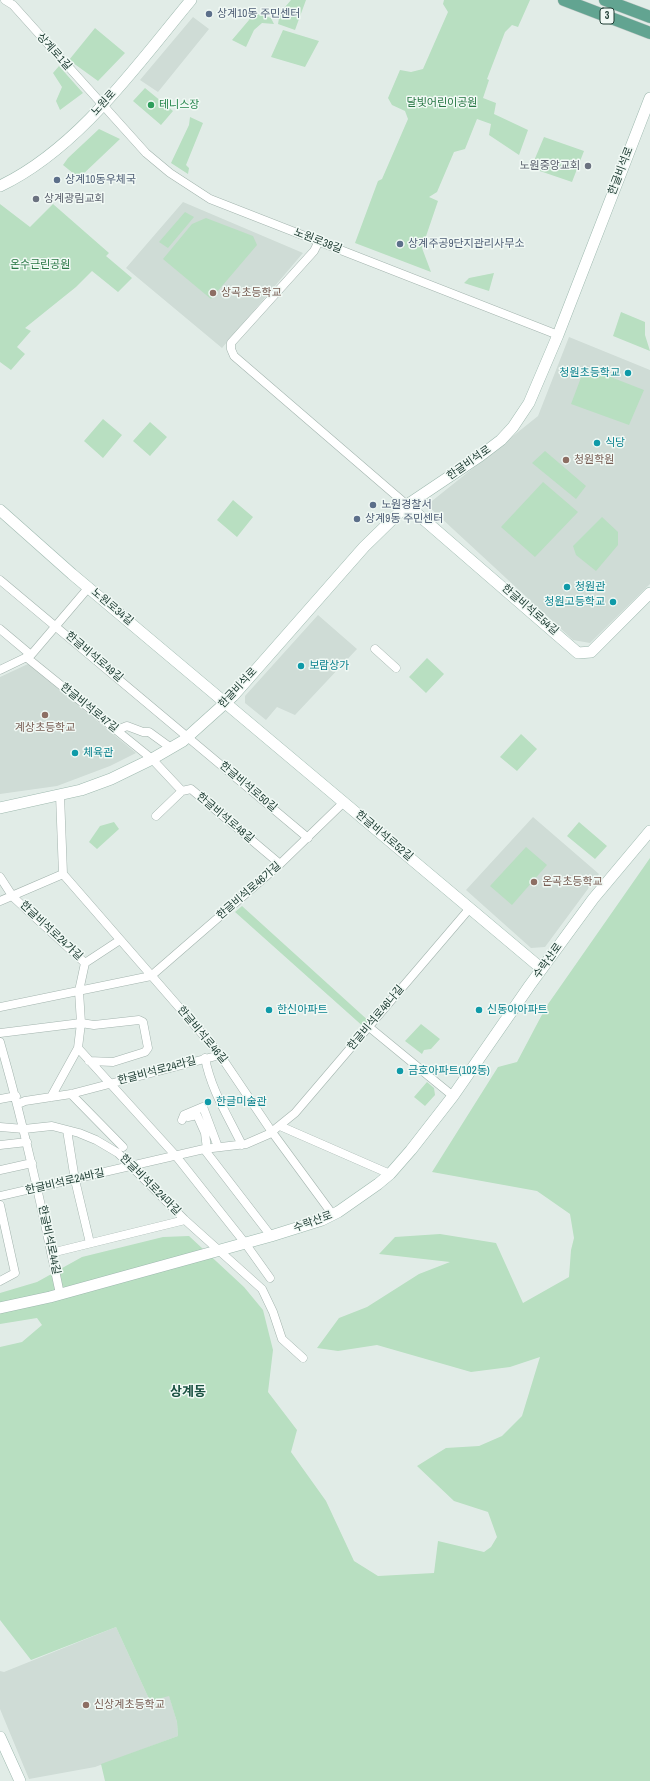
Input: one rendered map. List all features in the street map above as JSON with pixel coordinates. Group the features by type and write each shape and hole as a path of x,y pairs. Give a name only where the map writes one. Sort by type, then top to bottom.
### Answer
{"main road":[{"name":"3","path":"564,0 650,33"},
{"name":"3","path":"605,0 650,17"}],"street":[{"name":"상계로1길","path":"0,3 4,0 13,5 102,106"},
{"name":"노원로","path":"0,186 49,155 102,106 192,0"},
{"name":"한글비석로","path":"0,808 81,790 111,779 152,759 188,736 225,703 364,547 407,505 480,456 501,440 513,427 529,402 558,335 650,98"},
{"name":"노원로38길","path":"102,106 146,153 170,173 210,199 558,335"},
{"path":"319,241 314,251 231,343 230,350 234,356 407,505"},
{"name":"한글비석로54길","path":"407,505 578,653 591,652 650,593"},
{"name":"노원로34길","path":"0,510 225,703"},
{"name":"한글비석로49길","path":"0,580 188,736"},
{"path":"0,670 28,656 89,587"},
{"name":"한글비석로47길","path":"0,629 28,656 152,759"},
{"path":"375,649 396,668"},
{"name":"한글비석로52길","path":"225,703 542,969"},
{"path":"117,730 127,726 143,732 149,732 170,748"},
{"name":"한글비석로50길","path":"188,736 308,838"},
{"name":"한글비석로48길","path":"152,759 182,790 192,789 280,864"},
{"path":"156,816 182,790"},
{"path":"60,795 63,874"},
{"name":"한글비석로46가길","path":"151,976 280,864 344,802"},
{"name":"수락산로","path":"0,1308 60,1294 271,1236 322,1220 333,1215 390,1174 452,1096 593,899 650,831"},
{"name":"한글비석로24가길","path":"0,901 13,897 63,874"},
{"name":"한글비석로46길","path":"63,874 220,1055 272,1132 333,1215"},
{"path":"0,877 13,897"},
{"name":"한글비석로24가길","path":"13,897 85,963 79,991 81,1023 78,1048"},
{"name":"한글비석로46나길","path":"272,1132 295,1113 470,908"},
{"path":"85,963 120,940"},
{"path":"0,1007 151,976"},
{"path":"0,1033 81,1023 94,1025 139,1020 143,1022 148,1042 148,1048 145,1052 114,1062 89,1061"},
{"path":"369,1027 452,1096"},
{"name":"한글비석로44길","path":"0,1042 24,1129 60,1294"},
{"path":"51,1097 78,1048 108,1084"},
{"name":"한글비석로24라길","path":"0,1099 17,1100 72,1094 220,1055"},
{"name":"한글비석로24라길","path":"206,1058 211,1084 242,1145"},
{"name":"한글비석로24라길","path":"108,1084 176,1156"},
{"path":"72,1094 123,1147"},
{"path":"218,1147 203,1108 184,1116 182,1120 197,1114 205,1133 206,1149 271,1236"},
{"name":"한글비석로24마길","path":"0,1127 24,1129 52,1126 96,1140 118,1153 185,1220 262,1289 273,1312 282,1339 303,1358"},
{"path":"280,1126 390,1174"},
{"path":"67,1130 75,1180 90,1243"},
{"name":"한글비석로24바길","path":"0,1196 133,1167 206,1149 242,1145 272,1132"},
{"path":"0,1144 27,1142"},
{"path":"176,1156 245,1243 270,1278"},
{"path":"0,1170 32,1163"},
{"path":"0,1206 1,1218 15,1273 0,1281"},
{"name":"한글비석로24마길","path":"51,1253 185,1220"},
{"path":"0,1737 20,1781"}],"shaded area":[{"path":"193,17 209,29 158,92 140,80"},
{"name":"상곡초등학교","path":"183,202 303,253 222,348 126,268"},
{"name":"청원학원","path":"569,337 650,370 650,584 590,643 573,640 427,505 538,416"},
{"path":"318,615 357,649 295,715 277,707 266,720 245,703 245,696"},
{"name":"계상초등학교","path":"28,664 136,753 110,766 57,786 0,794 0,677"},
{"name":"온곡초등학교","path":"533,817 599,874 545,947 531,948 466,890"},
{"name":"신상계초등학교","path":"116,1627 150,1701 169,1695 177,1722 178,1736 95,1767 29,1779 0,1709 0,1671 4,1672"}],"green space":[{"path":"291,0 306,0 295,30 278,24 280,13"},
{"name":"달빛어린이공원","path":"444,0 530,0 518,27 512,25 505,32 487,79 489,80 483,98 496,103 494,114 528,130 519,155 489,135 491,124 477,119 465,149 454,152 437,192 429,197 438,201 422,248 431,272 355,243 378,181 382,179 408,119 405,111 392,105 388,98 400,70 411,72 423,69 448,12 443,4"},
{"path":"253,12 271,18 274,24 262,23 254,30 246,47 232,40 249,20"},
{"path":"95,28 125,53 98,81 69,60"},
{"path":"283,30 319,41 305,67 271,57"},
{"path":"59,66 83,93 60,110 56,101 62,87 53,73"},
{"name":"테니스장","path":"145,88 173,111 161,125 133,101"},
{"path":"190,117 203,123 186,165 189,168 188,174 171,163 189,125"},
{"path":"99,129 120,139 79,178 63,165 68,158"},
{"path":"544,137 584,151 572,182 531,168"},
{"name":"온수근린공원","path":"0,204 30,227 53,204 109,253 106,256 132,278 118,292 92,271 76,287 25,328 31,331 17,347 25,354 11,370 0,362"},
{"path":"185,212 194,217 168,248 159,242"},
{"path":"206,218 253,236 257,245 211,299 163,259 192,224"},
{"path":"494,273 489,291 464,283 469,278"},
{"path":"621,312 645,322 645,335 650,351 613,336"},
{"path":"585,367 644,390 629,425 571,404"},
{"path":"103,419 122,435 103,458 84,441"},
{"path":"150,422 167,437 150,456 133,441"},
{"path":"545,451 586,486 576,499 532,463"},
{"path":"543,482 578,512 535,557 501,527"},
{"path":"233,500 253,517 237,537 217,520"},
{"path":"602,517 618,532 618,545 596,571 576,555 573,546"},
{"path":"427,658 444,674 426,693 409,677"},
{"path":"521,734 537,749 517,771 500,757"},
{"path":"114,822 119,829 97,849 89,842 100,826"},
{"path":"579,822 607,846 595,859 567,836"},
{"path":"526,847 547,865 512,905 490,886"},
{"path":"650,858 650,1781 105,1781 101,1764 178,1736 177,1722 169,1696 150,1701 116,1627 31,1660 0,1620 0,1347 22,1342 42,1325 37,1318 0,1324 0,1293 37,1282 82,1257 163,1237 189,1236 244,1287 263,1310 273,1350 268,1392 297,1430 291,1452 326,1501 354,1561 378,1576 434,1573 438,1541 484,1552 491,1547 497,1537 488,1512 454,1501 417,1466 446,1448 479,1446 502,1436 522,1416 540,1357 510,1367 471,1372 377,1345 338,1351 317,1348 339,1318 367,1307 419,1274 450,1262 379,1254 395,1237 440,1234 496,1243 523,1303 569,1277 571,1250 574,1238 570,1214 537,1191 432,1172 498,1067 517,1062 546,1007"},
{"path":"242,906 371,1023 366,1029 235,912"},
{"path":"421,1024 440,1039 431,1049 424,1050 422,1054 405,1041"},
{"path":"427,1082 434,1088 435,1095 425,1106 414,1097"}],"place":[{"name":"상계10동 주민센터","path":"209,14"},
{"name":"테니스장","path":"151,105"},
{"name":"노원중앙교회","path":"588,166"},
{"name":"상계10동우체국","path":"57,180"},
{"name":"상계광림교회","path":"36,199"},
{"name":"상계주공9단지관리사무소","path":"400,244"},
{"name":"상곡초등학교","path":"213,293"},
{"name":"청원초등학교","path":"628,373"},
{"name":"식당","path":"597,443"},
{"name":"청원학원","path":"566,460"},
{"name":"노원경찰서","path":"373,505"},
{"name":"상계9동 주민센터","path":"357,519"},
{"name":"청원관","path":"567,587"},
{"name":"청원고등학교","path":"613,602"},
{"name":"보람상가","path":"301,666"},
{"name":"계상초등학교","path":"45,715"},
{"name":"체육관","path":"75,753"},
{"name":"온곡초등학교","path":"534,882"},
{"name":"한신아파트","path":"269,1010"},
{"name":"신동아아파트","path":"479,1010"},
{"name":"금호아파트(102동)","path":"400,1071"},
{"name":"한글미술관","path":"208,1102"},
{"name":"신상계초등학교","path":"86,1705"}],"district":[{"name":"상계동","path":"188,1393"}]}
